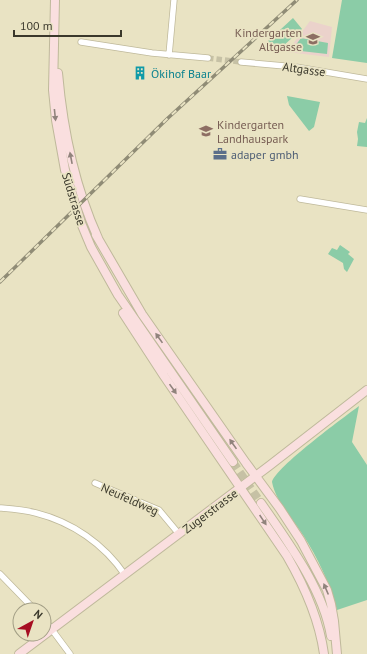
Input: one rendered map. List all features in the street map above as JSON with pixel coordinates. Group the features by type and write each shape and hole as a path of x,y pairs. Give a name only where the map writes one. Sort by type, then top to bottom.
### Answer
{"main road":[{"name":"Südstrasse","path":"55,0 53,90 56,120 60,148 70,190 81,223 91,247 118,295 233,462"},
{"name":"Südstrasse","path":"54,34 64,120 72,167 96,235 116,280 153,345"},
{"path":"96,235 142,314 301,541 327,590 334,621 337,654"},
{"path":"91,247 105,281 132,329 287,556 302,582 314,610 322,638 324,654"},
{"name":"Zugerstrasse","path":"52,629 256,476 367,390"},
{"path":"261,504 297,557 318,596 327,618 334,654"},
{"path":"318,596 328,654"},
{"name":"Zugerstrasse","path":"19,654 35,642"}],"street":[{"path":"169,55 174,0"},
{"path":"81,42 169,55 208,58"},
{"name":"Altgasse","path":"240,62 296,67 367,79"},
{"path":"300,199 367,210"},
{"name":"Neufeldweg","path":"95,483 159,510 179,534"},
{"path":"0,508 36,512 59,520 91,538 115,560 125,575"},
{"path":"0,574 27,602"},
{"path":"52,629 70,654"}],"shaded area":[{"name":"Kindergarten Altgasse","path":"310,21 332,27 329,57 287,52"}],"green space":[{"path":"342,0 367,0 367,63 332,58"},
{"path":"293,18 302,29 283,46 282,45 276,50 268,41"},
{"path":"301,38 328,43 327,54 292,50"},
{"path":"287,96 320,102 314,127 309,131 289,105"},
{"path":"367,118 367,147 357,146 359,122 365,123"},
{"path":"340,245 350,252 348,254 354,259 347,272 344,269 343,263 328,254 332,248 337,250"},
{"path":"359,406 352,442 367,465 367,600 337,610 319,562 303,535 285,510 277,496 272,482 285,465 325,431"}],"tunnel":[{"path":"208,58 241,62"},
{"path":"233,462 261,503"}],"railway":[{"path":"0,282 168,118 297,0"}],"place":[{"name":"Kindergarten Altgasse","path":"313,39"},
{"name":"Ökihof Baar","path":"140,73"},
{"name":"Kindergarten Landhauspark","path":"206,131"},
{"name":"adaper gmbh","path":"220,154"}]}
